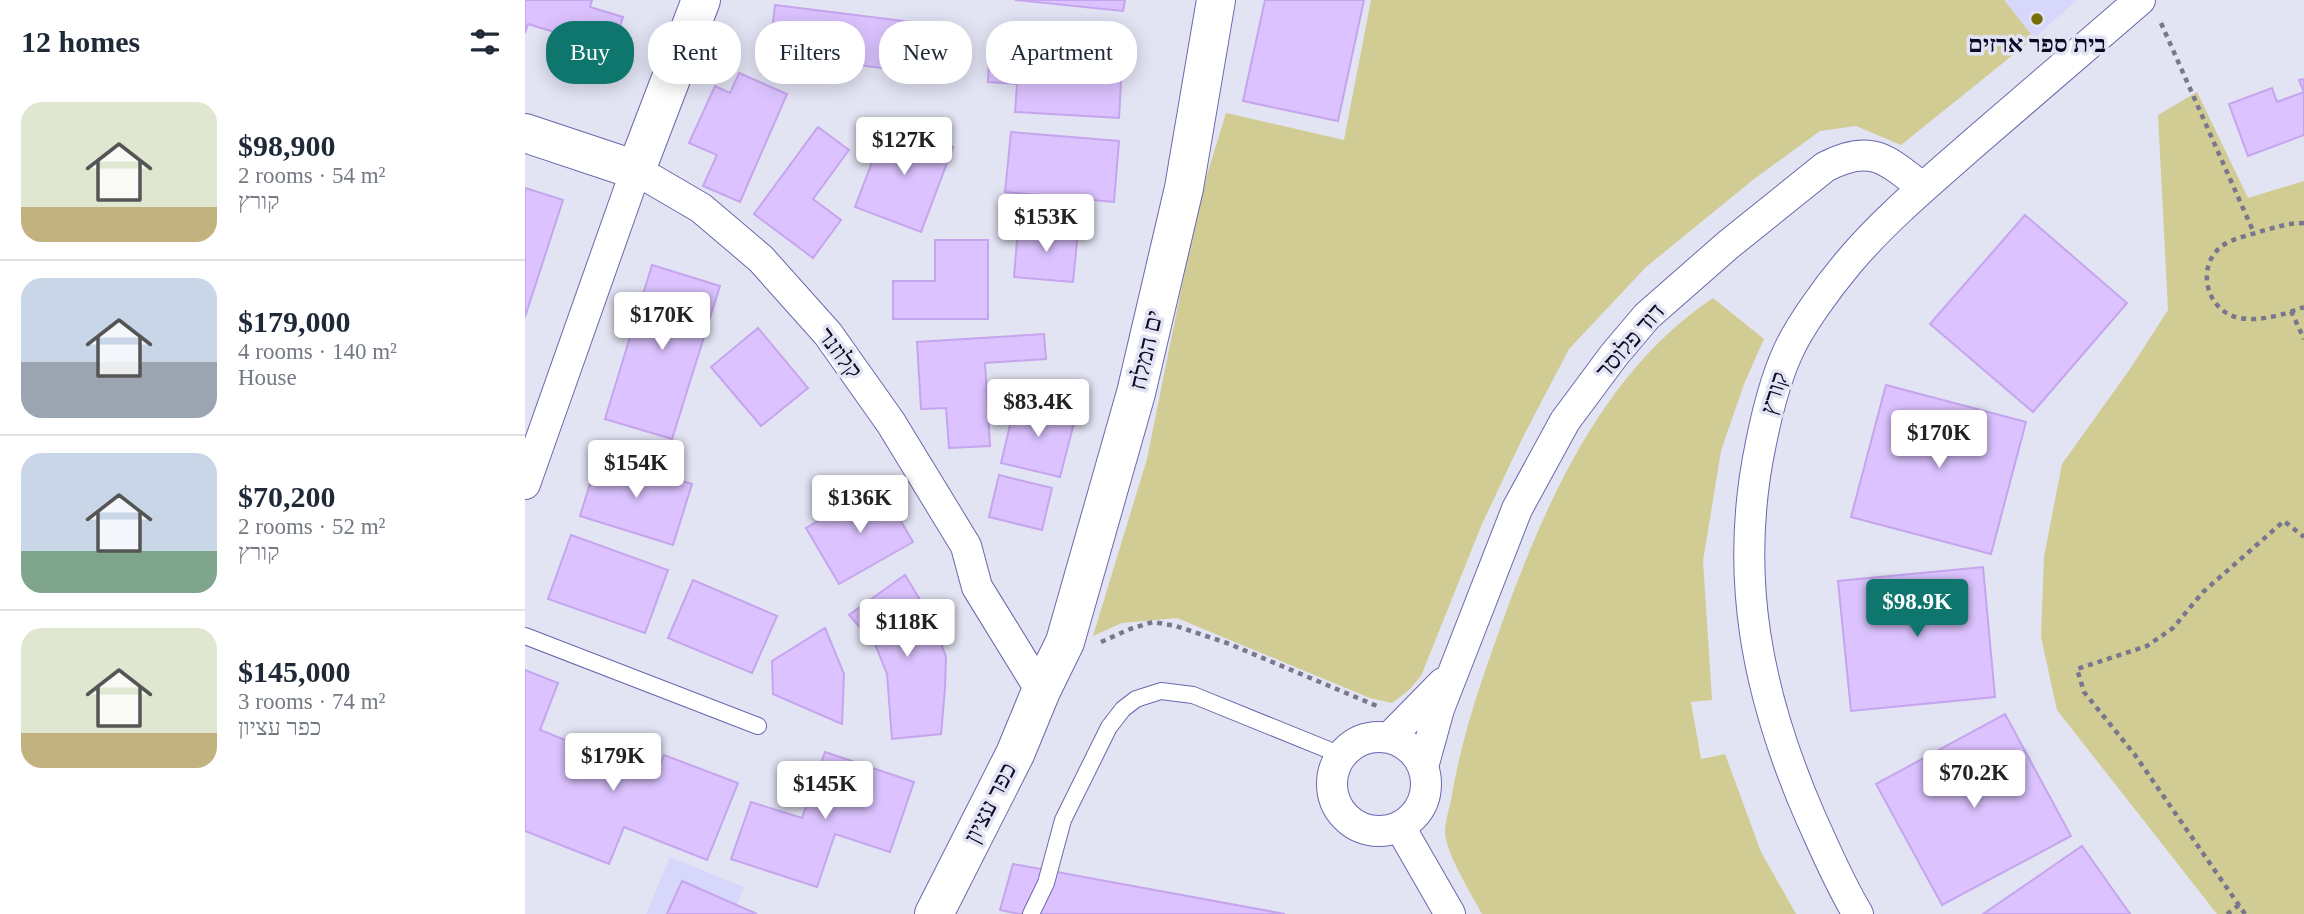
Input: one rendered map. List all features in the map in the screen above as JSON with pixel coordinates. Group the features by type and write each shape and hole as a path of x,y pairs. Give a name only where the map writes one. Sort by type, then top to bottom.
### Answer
{"street":[{"path":"525,484 636,170 701,0"},
{"name":"ים המלח","path":"1041,691 1065,642 1136,393 1184,188 1216,0"},
{"name":"קורץ","path":"1859,914 1795,781 1776,725 1757,653 1749,597 1749,539 1753,480 1768,408 1787,353 1818,303 1848,263 1923,188 2148,6"},
{"name":"קלוזנר","path":"525,133 636,170 701,208 761,259 828,334 891,423 965,546 978,587 1041,691"},
{"name":"דוד פלוסר","path":"1423,767 1439,709 1517,509 1565,421 1647,316 1728,245 1825,167 1854,155 1876,156 1894,165 1923,188"},
{"name":"דוד פלוסר","path":"1389,738 1456,668"},
{"name":"כפר עציון","path":"934,914 1015,754 1041,691"},
{"path":"1389,738 1403,743 1416,754 1427,781 1426,795 1412,819 1399,827 1388,831 1362,829 1341,814 1332,791 1335,766 1341,755 1363,739 1389,738"},
{"path":"1399,827 1450,914"}],"lane":[{"path":"525,636 758,726"},
{"path":"1031,914 1046,883 1063,820 1109,727 1123,709 1136,699 1161,691 1193,695 1341,755"}],"path":[{"path":"2148,6 2254,233"},
{"path":"2304,223 2291,223 2225,244 2212,257 2206,277 2208,293 2220,308 2239,318 2264,318 2304,307"},
{"path":"2291,311 2304,339"},
{"path":"2245,914 2135,755 2084,692 2077,669 2147,646 2173,628 2203,592 2284,521 2304,537"},
{"path":"1065,642 1085,655 1093,646 1130,629 1153,622 1176,626 1227,643 1378,707"},
{"path":"2227,914 2239,905"}],"shaded area":[{"path":"1371,0 2004,0 2034,38 1901,145 1856,126 1820,131 1754,179 1646,267 1569,349 1482,524 1421,676 1392,703 1370,698 1177,618 1122,623 1093,636 1147,459 1199,201 1226,113 1344,140"},
{"name":"בית ספר ארזים","path":"2004,0 2077,0 2034,38"},
{"path":"2197,92 2248,198 2304,181 2304,914 2217,914 2057,710 2041,637 2044,557 2062,464 2130,369 2168,310 2158,115"},
{"path":"1713,298 1764,339 1744,384 1721,451 1703,561 1712,700 1691,702 1701,759 1725,754 1761,852 1796,914 1482,914 1454,862 1446,840 1445,828 1469,723 1501,625 1543,519 1568,468 1597,419 1631,374 1669,333"},
{"path":"670,857 744,887 733,914 646,914"}],"building":[{"path":"525,0 592,0 590,7 623,17 622,21 546,21 546,30 528,24 525,33"},
{"path":"1015,0 1125,0 1123,11"},
{"path":"1265,0 1364,0 1338,121 1243,101"},
{"path":"775,5 904,21 879,21 879,68 865,66 865,21 773,21"},
{"path":"741,74 755,80 755,84 764,84 787,94 740,202 703,186 717,155 689,143 715,86 730,93 734,84 741,84"},
{"path":"2304,79 2304,92 2299,80"},
{"path":"1017,84 1121,84 1119,118 1015,112"},
{"path":"2272,88 2277,102 2304,92 2304,135 2248,156 2229,104"},
{"path":"887,123 953,147 921,232 855,207"},
{"path":"818,127 849,150 813,199 841,220 813,258 754,214"},
{"path":"1011,132 1119,141 1114,202 1005,192"},
{"path":"525,188 563,200 525,317"},
{"path":"2025,215 2127,303 2033,412 1930,324"},
{"path":"1018,227 1078,232 1073,282 1014,277"},
{"path":"935,240 988,240 988,319 893,319 893,281 935,281"},
{"path":"652,265 720,286 672,439 605,419"},
{"path":"758,328 808,388 761,426 711,367"},
{"path":"1044,334 1046,359 985,363 990,446 949,448 946,408 921,409 917,342"},
{"path":"1886,385 2026,422 1991,554 1851,517"},
{"path":"1016,400 1076,415 1060,477 1001,463"},
{"path":"599,455 692,484 673,545 580,516"},
{"path":"999,475 1052,488 1042,530 989,517"},
{"path":"880,485 913,542 839,584 806,528"},
{"path":"571,535 668,570 645,633 548,599"},
{"path":"1983,567 1995,697 1851,711 1838,581"},
{"path":"905,575 934,623 946,657 945,689 941,734 892,739 887,674 875,644 849,615"},
{"path":"693,580 777,616 752,673 668,638"},
{"path":"825,628 844,674 842,724 773,694 772,661"},
{"path":"525,670 558,683 540,730 656,776 664,755 738,783 707,860 624,827 609,864 525,831"},
{"path":"2005,714 2071,836 1942,905 1876,784"},
{"path":"825,752 914,782 890,852 835,834 817,887 731,859 751,802 802,818"},
{"path":"2082,846 2130,914 1983,914"},
{"path":"1013,864 1285,914 1019,914 1000,910"},
{"path":"682,881 757,914 667,914"}],"place":[{"name":"בית ספר ארזים","path":"2037,19"}]}
